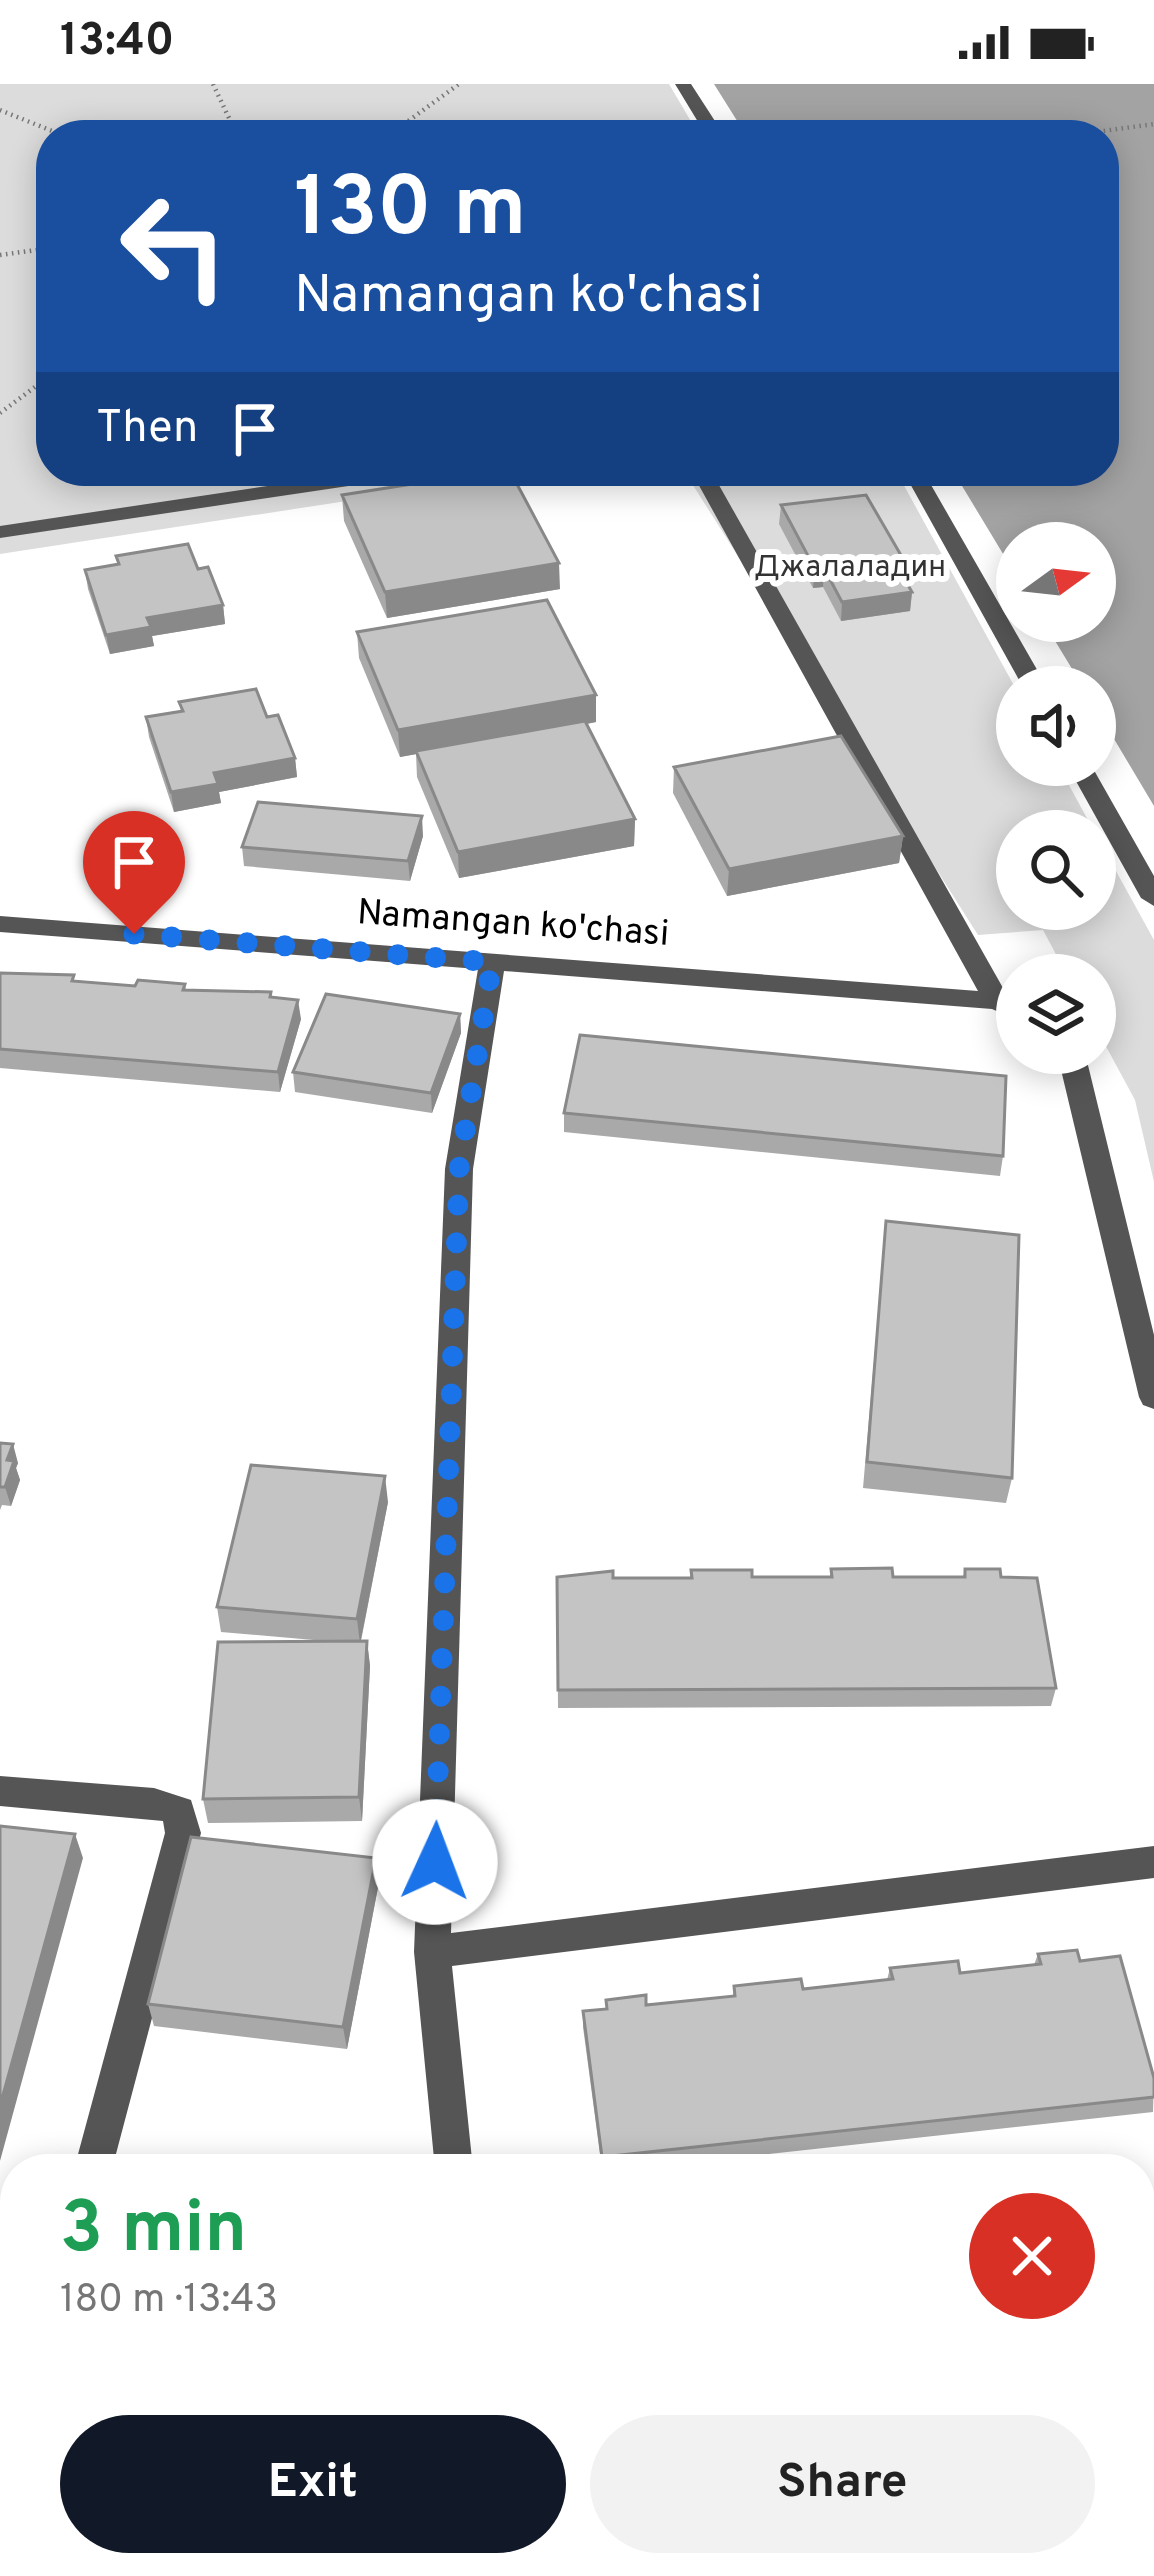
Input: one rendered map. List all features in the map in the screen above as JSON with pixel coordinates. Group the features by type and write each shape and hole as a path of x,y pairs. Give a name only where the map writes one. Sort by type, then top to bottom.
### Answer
{"street":[{"path":"683,84 706,120"},
{"path":"0,532 309,486"},
{"path":"710,486 996,987"},
{"path":"921,486 1023,666"},
{"path":"1091,786 1154,898"},
{"name":"Namangan ko'chasi","path":"0,924 996,1005"},
{"path":"452,2154 432,1952 459,1169 492,962"},
{"path":"1076,1074 1154,1397"},
{"path":"0,1791 154,1802 179,1811 183,1833 97,2154"},
{"path":"432,1952 1154,1862"}],"path":[{"path":"213,84 230,120"},
{"path":"410,120 459,84"},
{"path":"0,110 36,125"},
{"path":"1119,129 1154,124"},
{"path":"0,255 36,250"},
{"path":"0,413 36,386"}],"green space":[{"path":"0,84 669,84 690,120 36,120 36,486 445,486 0,554"},
{"name":"Джалаладин","path":"694,486 904,486 1003,666 996,666 996,786 1069,786 1083,810 996,810 996,930 1043,930 978,935"},
{"name":"Джалаладин","path":"1116,871 1154,940 1154,1182 1135,1100 1116,1065 1116,954 1056,954 1043,930 1116,930"}],"shaded area":[{"path":"714,84 1154,84 1154,806 1116,742 1116,666 1070,666 1056,642 1116,642 1116,522 996,522 996,542 962,486 1119,486 1119,120 737,120"}],"building":[{"path":"400,486 518,486 559,563 385,592 342,495"},
{"path":"866,495 902,557 893,559 912,592 842,602 824,568 815,569 781,505"},
{"path":"188,544 198,569 208,567 223,605 147,618 151,627 106,635 85,570 119,564 116,556"},
{"path":"547,600 596,695 398,730 357,632"},
{"path":"256,689 267,717 278,715 295,758 214,773 218,784 171,792 146,717 183,711 179,702"},
{"path":"585,721 635,819 458,852 416,751"},
{"path":"841,736 903,836 729,869 674,767"},
{"path":"258,802 422,816 408,861 242,847"},
{"path":"0,973 74,975 72,981 135,986 138,980 185,984 183,990 271,992 270,997 298,1000 278,1072 0,1049"},
{"path":"326,994 460,1014 431,1093 293,1072"},
{"path":"580,1035 1006,1076 1003,1156 564,1113"},
{"path":"886,1221 1019,1235 1012,1478 867,1462"},
{"path":"0,1443 13,1444 7,1460 14,1461 5,1487 0,1487"},
{"path":"251,1465 385,1476 357,1619 217,1607"},
{"path":"892,1568 893,1577 965,1577 965,1569 1000,1569 1001,1577 1037,1578 1056,1688 558,1690 557,1577 613,1571 613,1578 692,1578 691,1570 752,1570 752,1577 832,1577 831,1569"},
{"path":"367,1641 359,1797 203,1799 218,1642"},
{"path":"0,1826 75,1834 0,2106"},
{"path":"191,1837 376,1858 343,2027 148,2004"},
{"path":"1077,1950 1080,1961 1120,1956 1154,2078 1154,2097 602,2154 583,2011 607,2009 606,2000 646,1995 646,2005 735,1996 734,1986 801,1979 803,1989 893,1979 890,1968 958,1961 960,1973 1041,1964 1038,1954"}],"route":[{"path":"134,934 492,962 459,1169 435,1862"}]}
